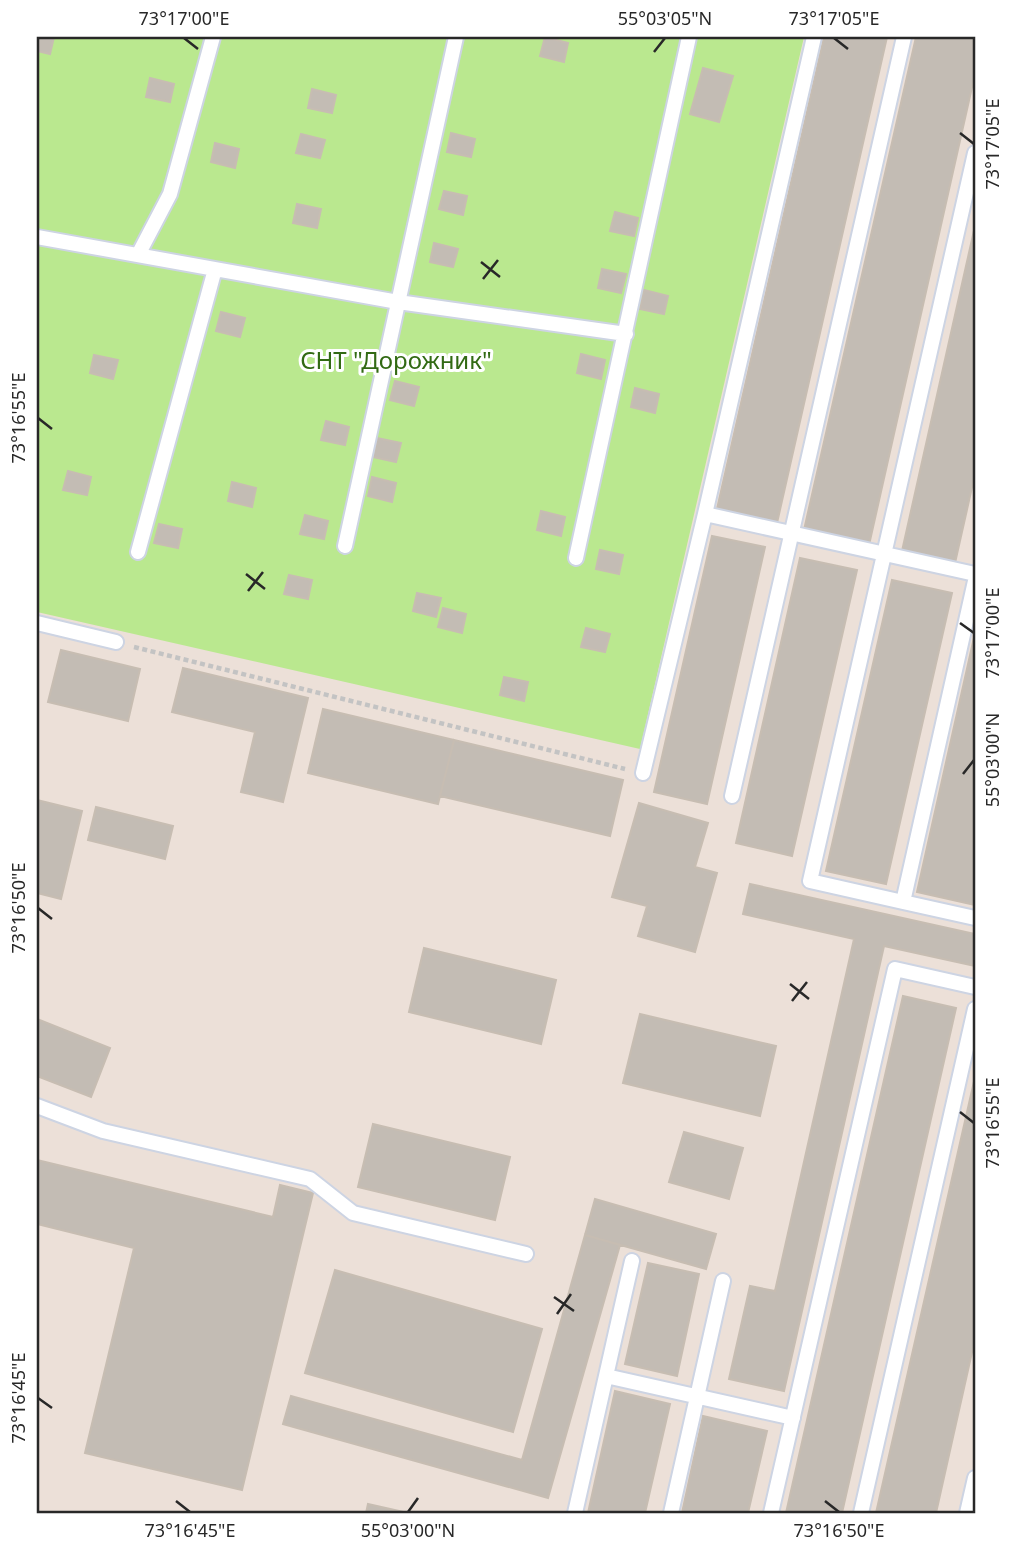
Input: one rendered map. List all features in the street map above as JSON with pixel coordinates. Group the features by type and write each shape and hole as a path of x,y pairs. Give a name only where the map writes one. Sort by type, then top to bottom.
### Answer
{"lane":[{"path":"138,255 170,194 213,37"},
{"path":"345,546 456,37"},
{"path":"576,558 689,37"},
{"path":"643,773 814,37"},
{"path":"732,796 904,37"},
{"path":"975,153 810,881 975,918"},
{"path":"37,237 398,302 626,334"},
{"path":"138,552 215,269"},
{"path":"705,514 975,574"},
{"path":"903,902 975,581"},
{"path":"37,623 116,642"},
{"path":"771,1513 895,969 975,987"},
{"path":"861,1513 975,1009"},
{"path":"37,1106 103,1131 310,1179 353,1213 526,1254"},
{"path":"575,1513 632,1261"},
{"path":"671,1513 723,1282"},
{"path":"606,1376 793,1418"},
{"path":"967,1513 975,1478"}],"path":[{"path":"116,642 643,773"}],"green space":[{"name":"СНТ \"Дорожник\"","path":"37,37 804,37 640,749 37,612"}],"building":[{"path":"37,37 54,37 50,54 37,51"},
{"path":"545,37 568,43 564,62 540,56"},
{"path":"824,37 887,37 777,523 717,509"},
{"path":"916,37 975,37 975,74 869,545 804,530"},
{"path":"703,68 733,76 719,122 690,114"},
{"path":"150,78 174,84 170,102 146,97"},
{"path":"312,89 336,95 332,113 308,108"},
{"path":"451,133 475,139 471,157 447,152"},
{"path":"301,134 325,140 320,158 296,153"},
{"path":"215,143 239,149 235,168 211,162"},
{"path":"444,191 467,196 463,215 439,209"},
{"path":"297,204 321,209 317,228 293,223"},
{"path":"615,212 638,218 634,236 610,231"},
{"path":"975,226 975,474 955,563 902,551"},
{"path":"434,243 458,249 453,267 430,262"},
{"path":"602,269 626,274 621,293 598,288"},
{"path":"644,290 668,296 664,314 640,309"},
{"path":"221,312 245,318 240,337 216,331"},
{"path":"581,354 605,360 601,379 577,373"},
{"path":"94,355 118,360 113,379 90,373"},
{"path":"395,381 419,387 414,406 390,400"},
{"path":"635,388 659,394 655,413 631,407"},
{"path":"326,421 349,427 345,445 321,440"},
{"path":"377,438 401,443 396,462 373,457"},
{"path":"68,471 91,477 87,495 63,490"},
{"path":"372,477 396,483 392,502 368,496"},
{"path":"232,482 256,488 252,507 228,501"},
{"path":"541,511 565,517 561,536 537,530"},
{"path":"305,515 328,521 324,539 300,534"},
{"path":"159,524 182,529 178,548 154,543"},
{"path":"712,536 765,547 707,804 654,792"},
{"path":"600,550 623,555 619,574 596,569"},
{"path":"800,558 857,570 792,856 736,843"},
{"path":"289,575 312,580 308,599 284,594"},
{"path":"892,580 952,593 886,884 826,871"},
{"path":"417,593 441,598 436,617 413,611"},
{"path":"443,608 466,614 462,633 438,627"},
{"path":"586,628 610,634 605,652 581,647"},
{"path":"975,633 975,905 917,892"},
{"path":"61,650 140,669 128,721 48,702"},
{"path":"183,668 308,698 283,802 241,792 255,732 172,712"},
{"path":"504,677 528,682 524,701 500,695"},
{"path":"323,709 454,740 438,804 308,773"},
{"path":"454,740 623,780 610,836 440,796"},
{"path":"37,800 82,811 61,899 37,893"},
{"path":"639,803 708,823 695,867 717,873 695,952 638,936 647,906 612,897"},
{"path":"96,807 173,826 165,859 88,840"},
{"path":"750,884 975,934 975,966 884,946 784,1391 729,1379 750,1286 775,1291 854,939 743,914"},
{"path":"424,948 556,980 541,1044 409,1012"},
{"path":"903,996 956,1008 842,1513 786,1513"},
{"path":"640,1014 776,1046 760,1116 623,1083"},
{"path":"37,1019 110,1048 91,1097 37,1076"},
{"path":"975,1077 975,1339 936,1513 876,1513"},
{"path":"373,1124 510,1157 495,1220 358,1187"},
{"path":"684,1132 743,1148 729,1199 669,1182"},
{"path":"37,1160 273,1217 280,1185 313,1193 242,1490 85,1453 134,1248 37,1224"},
{"path":"595,1199 716,1234 706,1269 585,1235"},
{"path":"585,1235 620,1245 548,1498 283,1424 291,1396 522,1460"},
{"path":"648,1263 699,1274 677,1376 625,1364"},
{"path":"335,1270 542,1329 513,1432 305,1373"},
{"path":"615,1391 670,1404 645,1513 588,1513"},
{"path":"703,1416 767,1431 748,1513 682,1513"},
{"path":"368,1504 408,1513 366,1513"}]}
